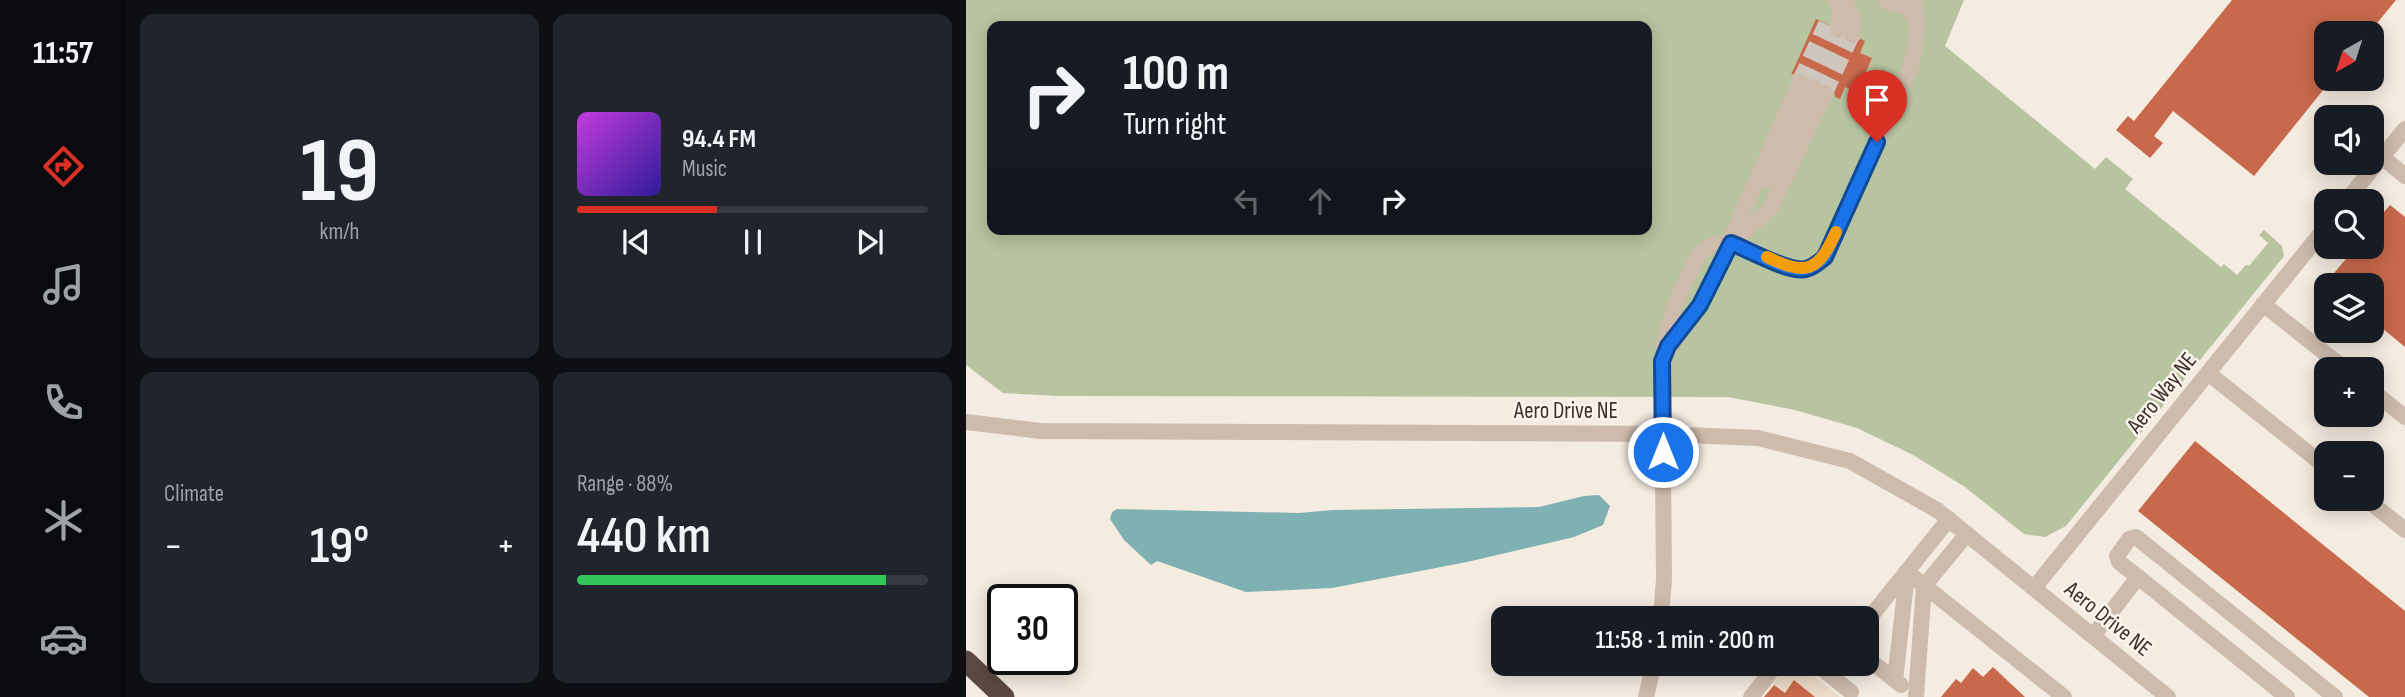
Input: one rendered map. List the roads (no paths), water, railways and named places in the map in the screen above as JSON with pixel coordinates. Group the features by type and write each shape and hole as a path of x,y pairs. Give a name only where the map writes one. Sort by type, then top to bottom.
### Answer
{"highway":[{"path":"966,661 1004,697"}],"street":[{"path":"1834,0 1839,30 1853,17 1844,0"},
{"path":"1884,0 1908,8 1913,12 1918,25"},
{"path":"1731,243 1785,266 1803,270 1815,266 1825,257 1909,72 1916,50 1918,25 1915,0"},
{"path":"1662,361 1668,346 1700,305 1731,243 1813,87 1772,208 1731,243 1705,248 1698,257 1665,338 1662,361 1662,606"},
{"path":"2384,155 2405,129"},
{"path":"2384,159 2405,176"},
{"path":"2356,189 2367,175"},
{"name":"Aero Way NE","path":"2034,588 2314,242"},
{"path":"2263,304 2330,357"},
{"path":"2208,373 2314,457"},
{"path":"2384,400 2405,417"},
{"name":"Aero Drive NE","path":"966,422 1041,431 1758,438 1850,461 1937,510 2168,697"},
{"path":"2381,511 2405,530"},
{"path":"1879,606 1949,519"},
{"path":"1907,692 1924,586 1966,534"},
{"path":"2287,697 2119,562 2117,556 2129,539 2136,537 2335,697"},
{"path":"1907,572 2064,697"},
{"path":"1907,572 1901,611 1907,692"},
{"path":"2093,636 2138,577"},
{"path":"1879,668 1907,692"},
{"path":"1646,697 1651,676"},
{"path":"1751,697 1768,676"},
{"path":"1834,676 1851,692"}],"water":[{"path":"1599,495 1610,506 1603,525 1574,537 1467,562 1332,588 1246,592 1157,561 1151,565 1124,540 1110,519 1112,512 1117,509 1299,513 1333,510 1539,507"}],"tunnel":[{"path":"1800,81 1826,24"},
{"path":"1813,87 1839,30"},
{"path":"1825,93 1852,35"}]}
